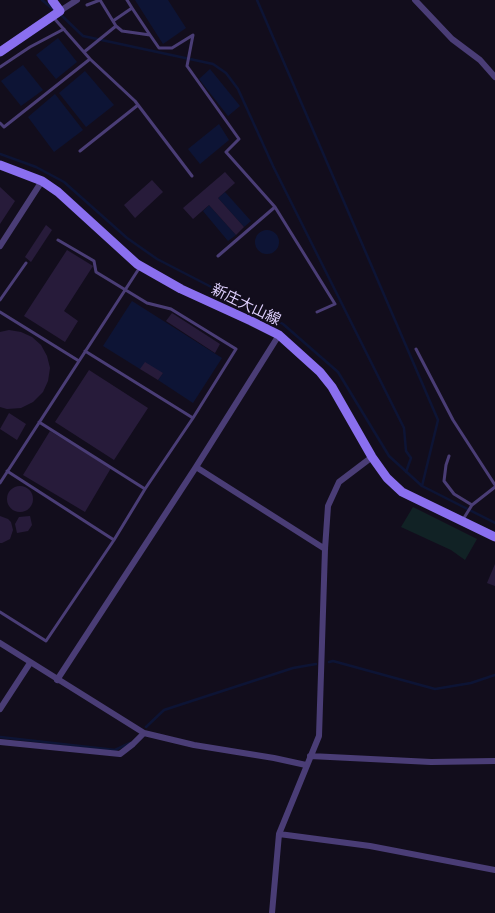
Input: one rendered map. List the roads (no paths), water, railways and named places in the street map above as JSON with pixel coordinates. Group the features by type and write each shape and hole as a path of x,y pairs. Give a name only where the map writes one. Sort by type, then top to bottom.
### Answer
{"main road":[{"path":"0,52 56,13 52,0"},
{"name":"新庄大山線","path":"0,165 42,181 58,192 122,252 140,266 181,289 278,335 320,372 332,386 372,457 387,478 402,492 495,537"}],"street":[{"path":"56,13 77,0"},
{"path":"415,0 452,39 480,60 495,76"},
{"path":"0,246 42,181"},
{"path":"57,680 196,467 278,335"},
{"path":"272,913 279,834 319,736 328,506 332,493 339,482 372,457"},
{"path":"196,467 325,549"},
{"path":"0,643 144,733 194,745 306,765"},
{"path":"0,709 30,663"},
{"path":"0,742 120,754 144,733"},
{"path":"310,756 431,762 495,761"},
{"path":"279,834 370,846 495,870"}],"lane":[{"path":"87,5 101,0 116,26 122,31 150,35"},
{"path":"127,0 159,48 172,48 193,34 187,66 239,139 226,152 275,207 335,304 317,312"},
{"path":"113,21 132,8"},
{"path":"56,13 64,29 84,52 138,105 192,176"},
{"path":"84,52 116,26"},
{"path":"0,67 30,47 64,29"},
{"path":"0,123 4,128 90,58"},
{"path":"80,152 138,105"},
{"path":"218,256 275,207"},
{"path":"0,612 46,641 114,540 236,349 171,309 147,303 125,290 96,272 94,261 58,240"},
{"path":"0,300 26,263"},
{"path":"0,483 140,266"},
{"path":"0,312 79,361"},
{"path":"416,349 453,420 495,486 472,505 462,521"},
{"path":"85,351 193,418"},
{"path":"40,422 146,489"},
{"path":"450,456 446,465 444,481 454,494 472,505"},
{"path":"7,472 114,540"}],"water":[{"path":"135,0 168,0 186,28 163,44"},
{"path":"58,38 77,62 56,79 36,55"},
{"path":"23,65 43,90 21,106 1,81"},
{"path":"210,69 240,106 228,116 199,79"},
{"path":"85,71 114,105 86,127 59,93"},
{"path":"55,94 83,130 54,152 28,117"},
{"path":"219,124 229,140 200,164 188,149"},
{"path":"225,192 251,221 244,227 218,198"},
{"path":"209,205 236,235 228,241 203,211"},
{"path":"267,230 275,234 279,242 275,250 267,254 259,250 255,242 259,234"},
{"path":"132,301 222,358 193,403 158,380 163,373 140,369 103,346"}],"waterway":[{"path":"42,0 54,10"},
{"path":"257,0 438,420 422,486"},
{"path":"59,13 83,36 213,64 226,73 238,89 273,166 404,428 406,451 411,458 406,472"},
{"path":"0,154 36,167 64,182 127,238 157,259 283,324 338,372 389,456 422,486 495,523"},
{"path":"329,662 333,661 435,689 471,683 495,675"},
{"path":"146,727 164,710 293,668 316,664"},
{"path":"0,737 115,750 130,743"}]}
